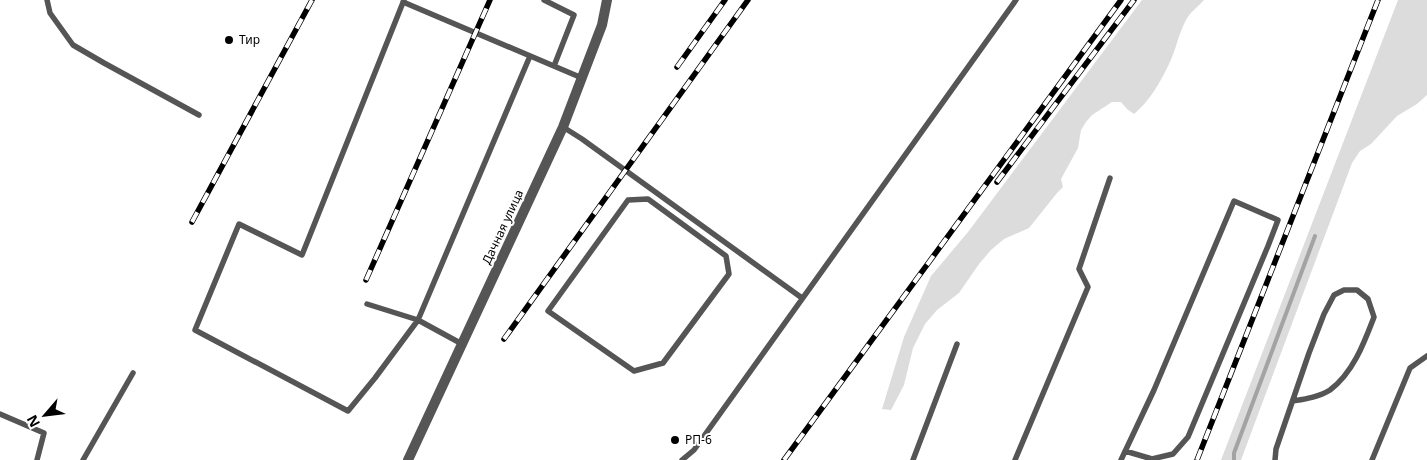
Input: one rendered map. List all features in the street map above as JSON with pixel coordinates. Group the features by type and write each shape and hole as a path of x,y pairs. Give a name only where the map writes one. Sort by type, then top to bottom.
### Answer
{"street":[{"name":"Дачная улица","path":"408,460 563,127 602,25 607,0"}],"lane":[{"path":"47,0 50,13 73,45 199,115"},
{"path":"544,0 574,15 554,66"},
{"path":"682,460 694,450 1016,0"},
{"path":"530,56 418,320 348,411 195,330 239,224 302,254 404,1 582,78"},
{"path":"563,127 802,298"},
{"path":"1015,460 1088,287 1078,269 1110,178"},
{"path":"648,198 726,256 728,274 663,363 634,371 548,311 628,200 648,198"},
{"path":"1121,460 1125,451 1154,390 1234,201 1278,220 1188,437 1172,454 1152,459 1125,451"},
{"path":"1275,460 1276,449 1293,401 1324,314 1334,296 1344,290 1356,290 1368,299 1374,317 1357,357 1330,390 1313,397 1293,401"},
{"path":"367,304 418,320 462,344"},
{"path":"913,460 957,344"},
{"path":"1372,460 1410,368 1427,356"},
{"path":"83,460 133,373"},
{"path":"0,414 44,433 38,460"}],"shaded area":[{"path":"1142,0 1204,0 1186,20 1166,71 1145,104 1134,114 1121,102 1112,102 1092,115 1081,130 1078,148 1061,179 1063,187 1029,228 1004,239 991,250 959,293 937,310 925,324 913,348 904,385 891,410 882,409 904,337 931,276 968,232"},
{"path":"1398,0 1427,0 1427,95 1417,104 1397,116 1371,144 1360,151 1352,163 1241,460 1221,460"}],"waterway":[{"path":"1234,460 1234,453 1315,236"}],"railway":[{"path":"192,222 312,0"},
{"path":"366,280 490,0"},
{"path":"677,67 725,0"},
{"path":"504,339 748,0"},
{"path":"784,460 1121,0"},
{"path":"997,182 1134,0"},
{"path":"1197,460 1378,0"}],"place":[{"name":"Тир","path":"229,40"},
{"name":"РП-6","path":"675,440"}]}
